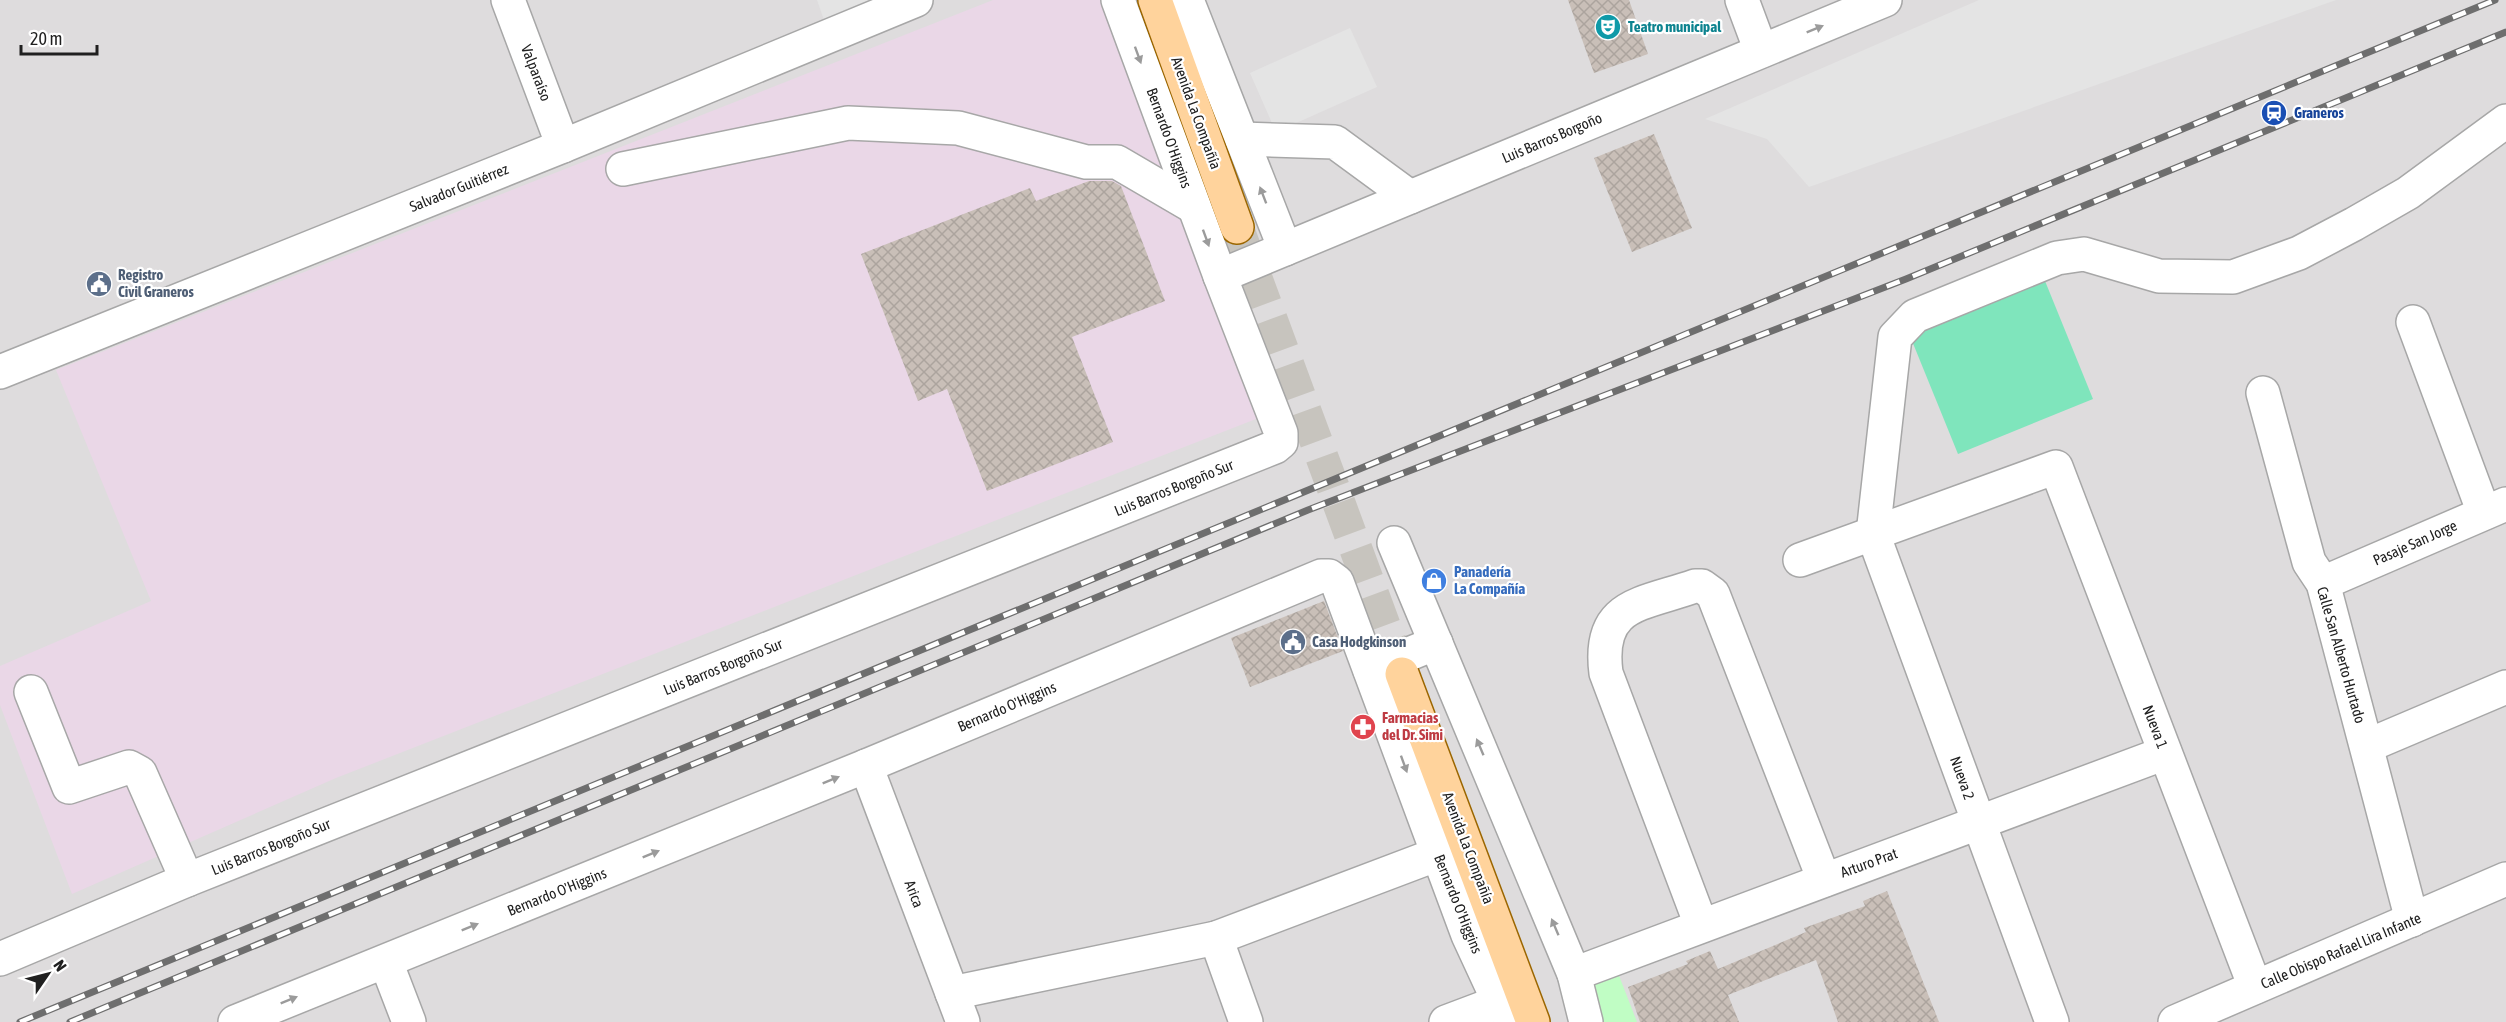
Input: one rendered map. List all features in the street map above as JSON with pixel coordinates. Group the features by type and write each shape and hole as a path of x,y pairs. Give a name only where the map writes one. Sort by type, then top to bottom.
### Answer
{"main road":[{"name":"Avenida La Compañía","path":"1155,0 1237,226"},
{"name":"Avenida La Compañía","path":"1402,674 1533,1022"}],"street":[{"name":"Valparaíso","path":"508,0 563,146"},
{"name":"Salvador Guitiérrez","path":"0,372 563,146 916,0"},
{"name":"Bernardo O'Higgins","path":"1118,0 1220,276"},
{"path":"1188,0 1284,249"},
{"path":"1742,0 1761,51"},
{"name":"Luis Barros Borgoño","path":"1220,276 1885,0"},
{"path":"1800,560 1873,534 1895,337 1915,316 2057,258 2084,255 2158,276 2233,277 2299,253 2354,224 2408,193 2506,121"},
{"path":"623,169 848,123 958,128 1086,162 1117,162 1194,207"},
{"path":"1242,139 1335,142 1410,197"},
{"name":"Luis Barros Borgoño Sur","path":"0,959 187,880 1275,447 1281,442 1281,433 1220,276"},
{"path":"2413,322 2495,508"},
{"name":"Calle San Alberto Hurtado","path":"2263,393 2309,562 2323,583 2412,920"},
{"name":"Nueva 1","path":"1873,534 2055,467 2255,987"},
{"name":"Pasaje San Jorge","path":"2323,583 2495,508"},
{"name":"Nueva 2","path":"1873,534 2052,1022"},
{"path":"1394,543 1574,974 1586,1022"},
{"name":"Bernardo O'Higgins","path":"235,1022 866,766 1320,576 1329,576 1337,582 1468,935 1506,1012"},
{"path":"1701,926 1606,674 1605,640 1615,619 1627,610 1695,586 1702,586 1713,594 1824,880"},
{"path":"1370,670 1436,643"},
{"path":"2367,746 2506,687"},
{"path":"31,692 69,788 129,767 140,773 187,880"},
{"name":"Arturo Prat","path":"1574,974 2165,753"},
{"name":"Arica","path":"866,766 958,1008"},
{"path":"958,1008 1216,938 1438,854"},
{"name":"Calle Obispo Rafael Lira Infante","path":"2175,1022 2506,879"},
{"path":"1216,938 1246,1022"},
{"path":"386,962 409,1022"},
{"path":"1446,1022 1506,1012"}],"shaded area":[{"path":"0,0 2506,0 2506,1022 0,1022"},
{"path":"817,0 875,0 824,20"},
{"path":"993,0 1109,0 1266,404 1256,419 336,778 72,894 0,705 0,666 151,601 56,370"},
{"path":"1979,0 2336,0 1809,187 1767,139 1705,119"},
{"path":"1350,28 1377,87 1276,132 1250,73"}],"green space":[{"path":"2045,281 2093,399 1958,454 1910,336"},
{"path":"1618,973 1637,1022 1596,1022 1586,985"}],"building":[{"name":"Teatro municipal","path":"1568,0 1629,0 1648,54 1594,73"},
{"path":"1654,134 1692,228 1632,252 1594,158"},
{"path":"1089,181 1112,181 1121,186 1165,301 1072,337 1113,442 987,491 947,389 918,401 861,254 1030,188 1036,201"},
{"name":"Casa Hodgkinson","path":"1324,601 1343,651 1250,687 1231,638"},
{"path":"1887,891 1939,1022 1838,1022 1816,960 1728,995 1739,1022 1640,1022 1628,987 1688,964 1686,961 1710,951 1718,969 1806,932 1804,928 1865,906 1863,901"}],"tunnel":[{"path":"1237,227 1402,674"}],"railway":[{"path":"20,1022 2495,0"},
{"path":"70,1022 1308,510 1906,279 2506,32"}],"place":[{"name":"Teatro municipal","path":"1608,27"},
{"name":"Graneros","path":"2274,113"},
{"name":"Registro Civil Graneros","path":"99,284"},
{"name":"Panadería La Compañía","path":"1434,581"},
{"name":"Casa Hodgkinson","path":"1293,642"},
{"name":"Farmacias del Dr. Simi","path":"1363,727"}]}
